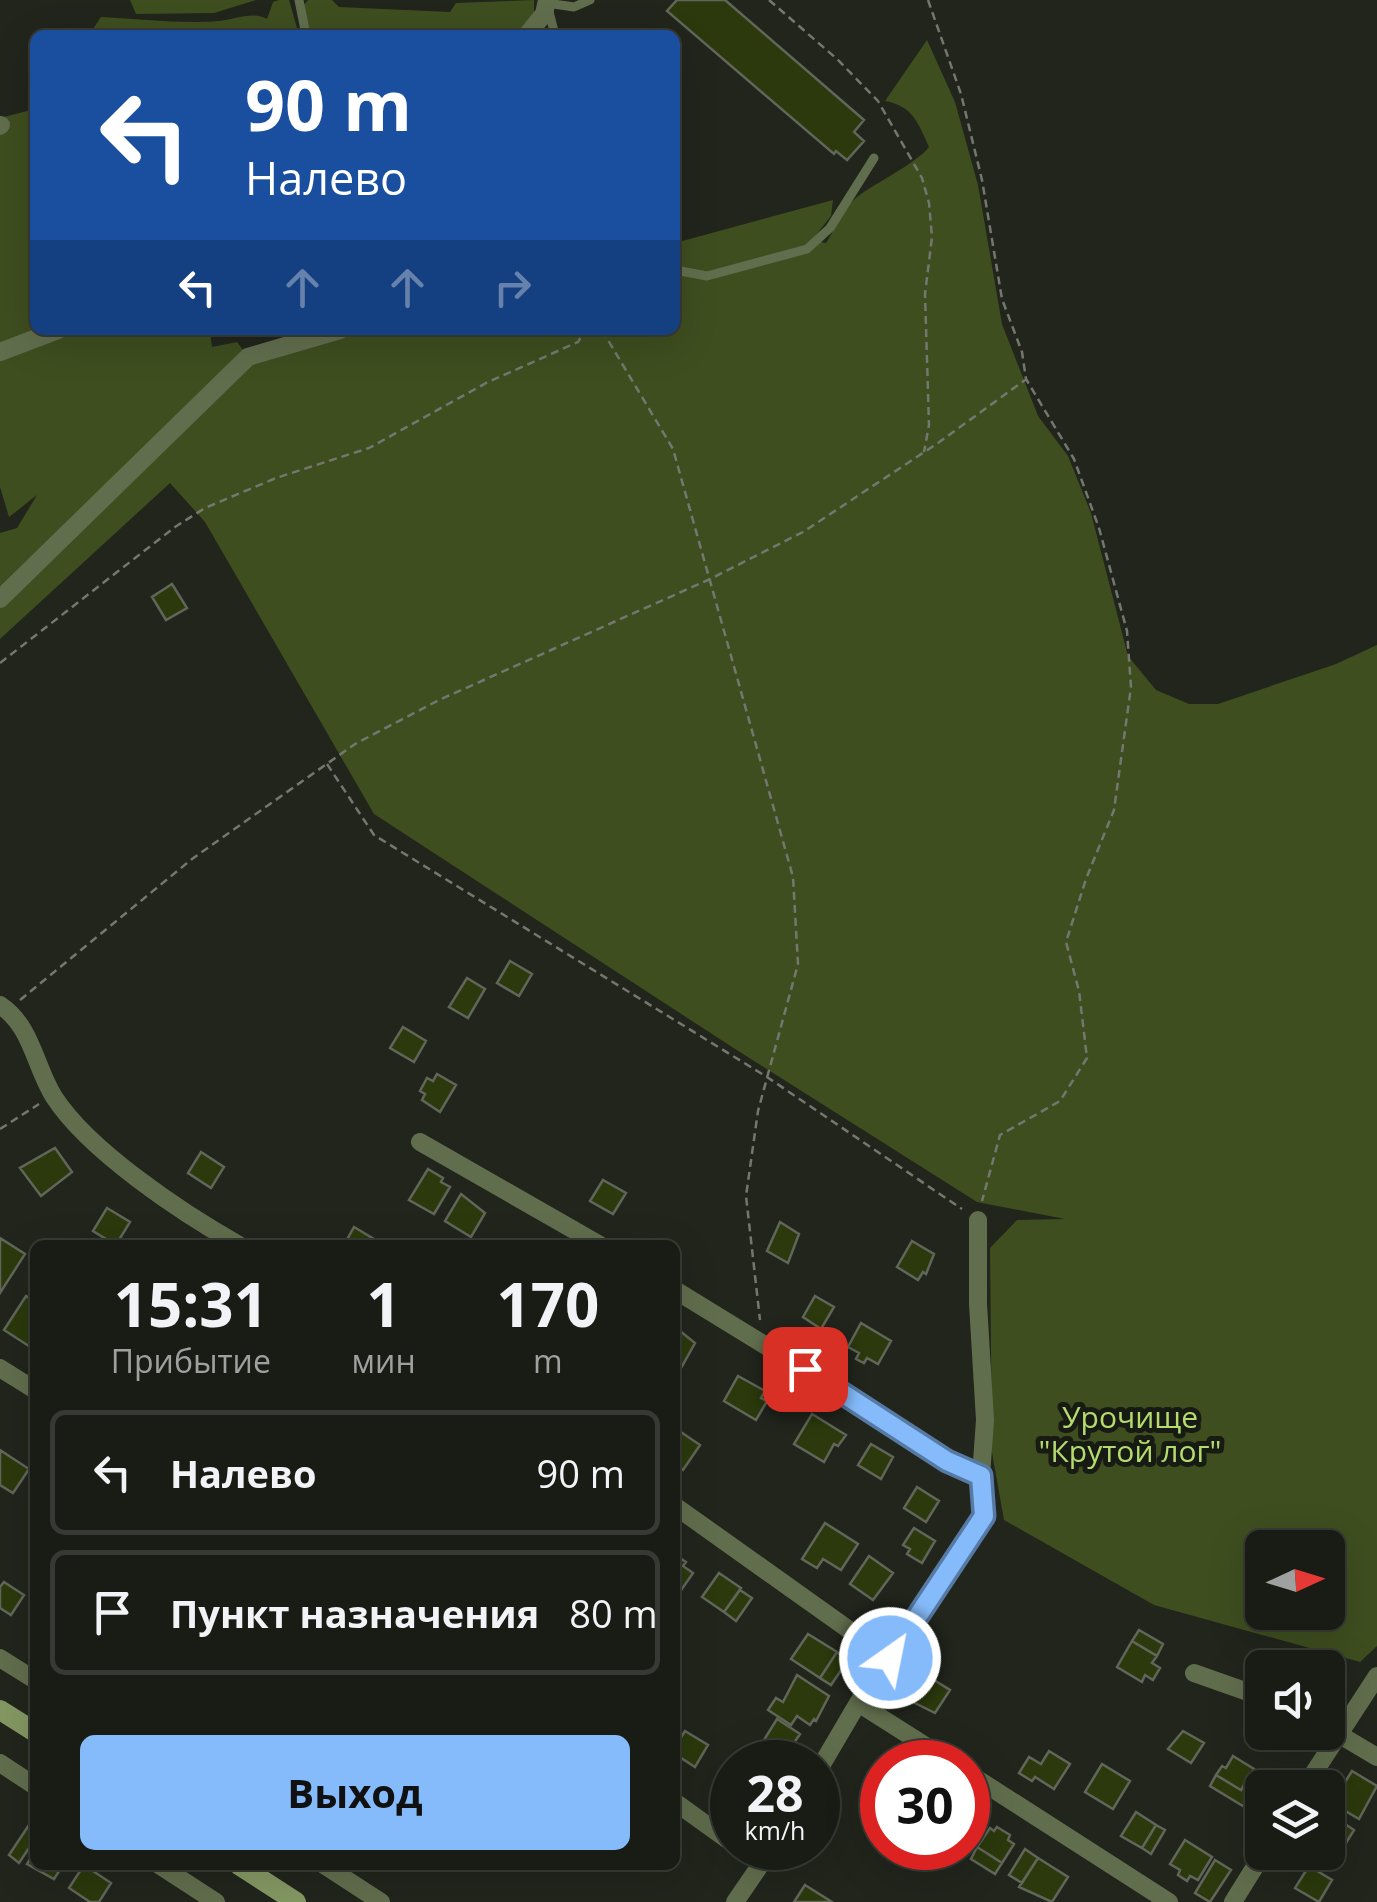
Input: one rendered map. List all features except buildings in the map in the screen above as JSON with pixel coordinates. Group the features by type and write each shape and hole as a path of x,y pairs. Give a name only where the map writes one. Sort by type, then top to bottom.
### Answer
{"main road":[{"path":"1,1712 30,1729"},
{"path":"247,1870 296,1902"}],"street":[{"path":"531,30 544,14 547,1"},
{"path":"0,352 45,335"},
{"path":"3,590 248,357 323,335"},
{"path":"3,1010 24,1030 53,1096 79,1127 140,1179 232,1240"},
{"path":"420,1142 591,1240"},
{"path":"836,1740 984,1516 978,1220"},
{"path":"680,1293 947,1461 981,1476"},
{"path":"0,1368 30,1387"},
{"path":"680,1510 890,1658"},
{"path":"0,1658 30,1677"},
{"path":"1194,1673 1245,1691"},
{"path":"1345,1715 1377,1676"},
{"path":"858,1703 916,1740"},
{"path":"1345,1737 1377,1757"},
{"path":"0,1763 30,1783"},
{"path":"990,1787 1168,1902"},
{"path":"680,1806 710,1827"},
{"path":"167,1870 216,1902"},
{"path":"332,1870 381,1902"},
{"path":"735,1902 757,1870"},
{"path":"1233,1902 1253,1870"}],"lane":[{"path":"299,0 305,30"},
{"path":"554,30 547,1 574,7 590,0"},
{"path":"680,271 708,276 807,248 830,228 874,158"}],"path":[{"path":"769,0 878,101 922,178 932,237 925,312 930,425 923,453"},
{"path":"327,764 374,835 767,1077 978,1220 1000,1136 1060,1100 1087,1058 1078,991 1066,942 1114,810 1131,686 1127,631 1099,528 1074,459 1026,379 1022,352 1002,300 982,180 962,94 928,0"},
{"path":"0,663 205,508 276,478 370,448 486,383 578,342 582,335"},
{"path":"605,335 673,450 793,877 798,964 758,1111 746,1196 761,1316 756,1338"},
{"path":"3,1010 192,860 355,744 439,700 708,580 803,532 1026,379"},
{"path":"0,1129 53,1096"}],"green space":[{"path":"130,0 256,0 214,13 136,14"},
{"path":"289,0 298,30 92,30 101,17 190,22 250,16 267,19 273,2"},
{"path":"308,0 332,0 339,7 450,12 456,3 534,0 534,17 521,30 310,30 303,6"},
{"name":"Урочище \"Крутой лог\"","path":"927,40 955,102 978,185 1002,324 1038,416 1068,456 1091,513 1128,656 1156,690 1189,704 1218,704 1336,664 1377,645 1377,1646 1360,1662 1345,1658 1345,1650 1317,1650 1154,1605 1004,1520 992,1453 990,1248 1017,1220 1065,1219 977,1202 374,814 205,522 170,483 0,639 0,599 245,367 343,335 680,335 680,242 833,200 831,216 812,240 826,243 857,197 929,147 918,123 902,107 885,101"},
{"path":"30,110 30,335 211,335 212,347 237,342 243,350 0,593 0,533 17,528 37,495 9,517 0,487 0,118"}],"route":[{"path":"805,1369 947,1461 981,1476 984,1516 890,1658"}]}
